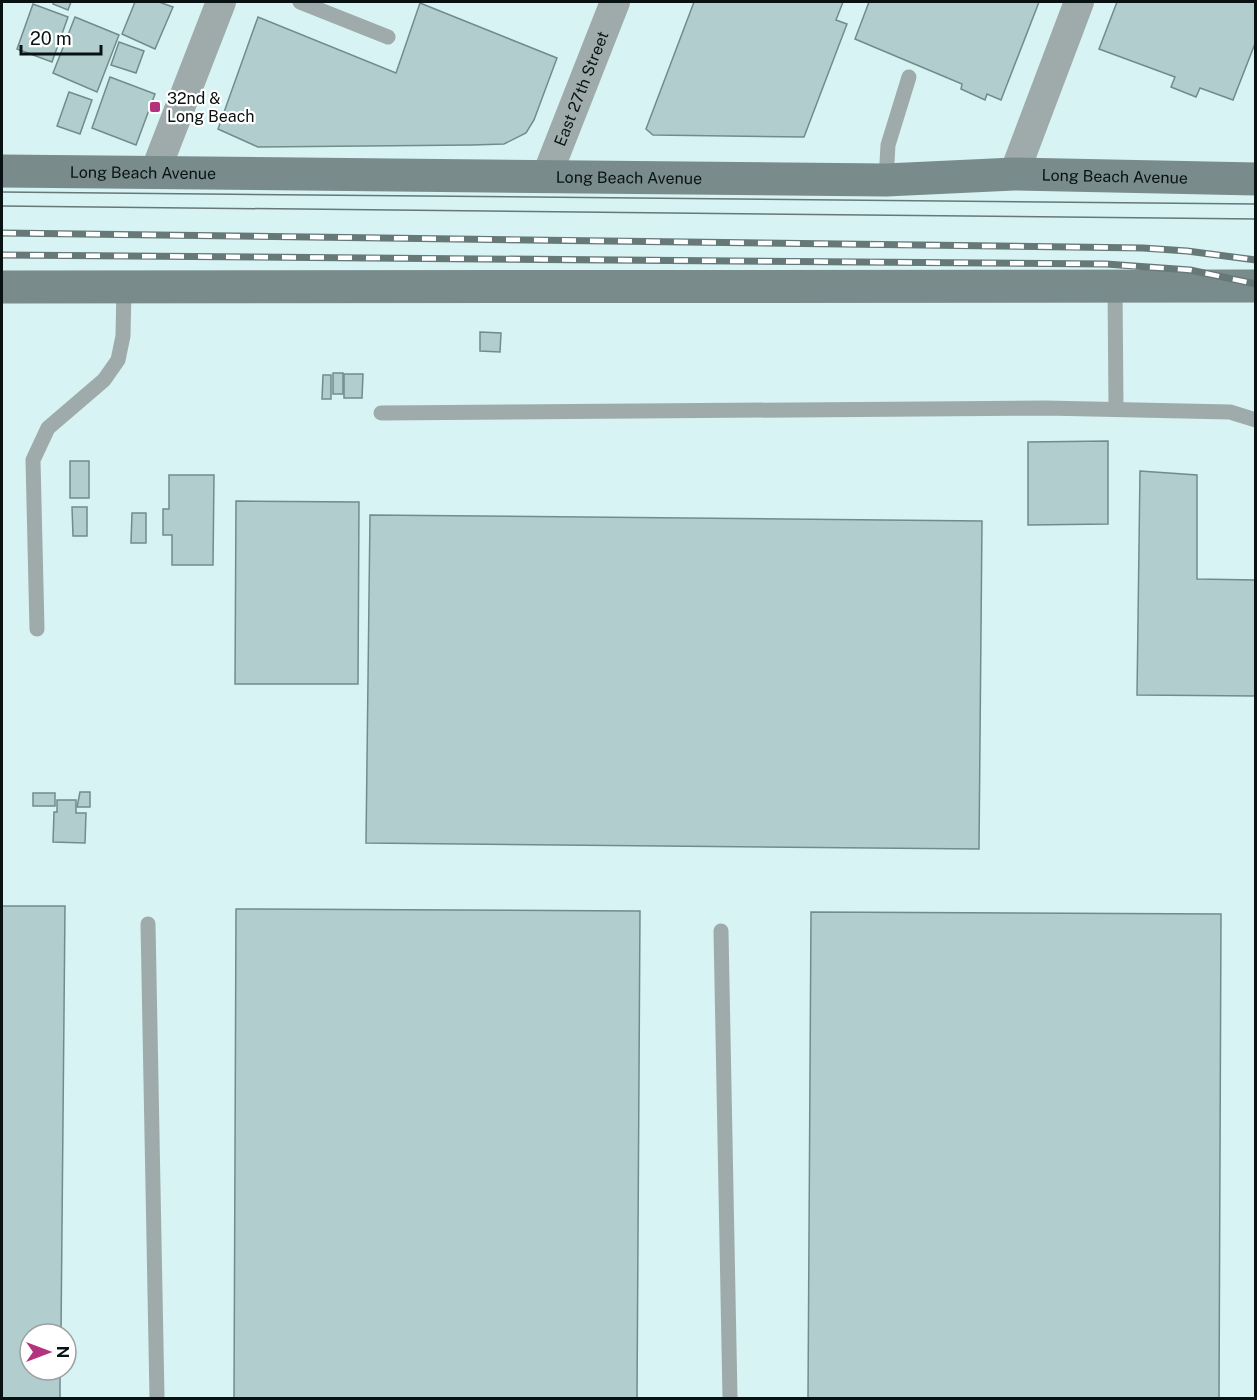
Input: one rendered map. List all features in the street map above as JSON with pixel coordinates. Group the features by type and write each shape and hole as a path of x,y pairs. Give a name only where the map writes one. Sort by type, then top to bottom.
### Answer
{"main road":[{"name":"Long Beach Avenue","path":"2,171 886,180 1014,174 1256,179"},
{"path":"2,287 1256,286"}],"street":[{"path":"155,172 221,2"},
{"name":"East 27th Street","path":"547,175 615,2"},
{"path":"1014,174 1078,2"}],"lane":[{"path":"300,2 388,37"},
{"path":"886,180 888,145 909,78"},
{"path":"1115,286 1116,409"},
{"path":"37,629 33,460 48,428 104,380 118,360 123,336 124,287"},
{"path":"381,412 1045,408 1230,412 1256,420"},
{"path":"148,924 157,1398"},
{"path":"721,931 730,1398"}],"building":[{"path":"53,2 71,2 68,10"},
{"path":"135,2 159,2 173,7 155,49 122,34"},
{"path":"694,2 843,2 836,20 847,24 804,137 653,135 646,129"},
{"path":"869,2 1039,2 1001,100 987,94 985,100 961,89 962,84 855,39"},
{"path":"1117,2 1256,2 1256,41 1233,100 1200,88 1196,97 1171,87 1175,77 1099,49"},
{"path":"420,3 557,58 534,120 526,133 504,144 258,147 218,129 258,17 396,73"},
{"path":"33,4 68,17 52,62 17,49"},
{"path":"75,17 119,35 97,92 53,73"},
{"path":"119,42 144,51 136,73 111,65"},
{"path":"110,77 155,94 136,145 92,128"},
{"path":"69,92 92,100 80,134 57,126"},
{"path":"480,332 501,333 500,352 480,351"},
{"path":"333,373 343,373 343,394 333,394"},
{"path":"344,374 363,374 362,398 344,398"},
{"path":"323,375 331,375 331,399 322,399"},
{"path":"1108,441 1108,524 1028,525 1028,442"},
{"path":"70,461 89,461 89,498 70,498"},
{"path":"1140,471 1197,475 1197,579 1256,580 1256,696 1137,695"},
{"path":"169,475 214,475 213,565 172,565 172,535 163,535 163,509 169,509"},
{"path":"236,501 359,502 358,684 235,684"},
{"path":"72,507 87,507 87,536 73,536"},
{"path":"132,513 146,513 146,543 131,543"},
{"path":"370,515 982,521 979,849 366,843"},
{"path":"80,792 90,792 90,807 77,807"},
{"path":"33,793 55,793 55,806 33,806"},
{"path":"57,800 76,800 76,813 86,813 85,843 53,842 54,812 57,812"},
{"path":"2,906 65,906 61,1322 18,1322 18,1382 60,1382 60,1398 2,1398"},
{"path":"236,909 640,911 637,1398 234,1398"},
{"path":"811,912 1221,914 1219,1398 808,1398"}],"tram line":[{"path":"2,192 1256,204"},
{"path":"2,206 1256,219"}],"railway":[{"path":"2,233 1143,248 1256,260"},
{"path":"2,255 1106,264 1190,270 1256,284"}],"place":[{"name":"32nd & Long Beach","path":"155,107"}]}
